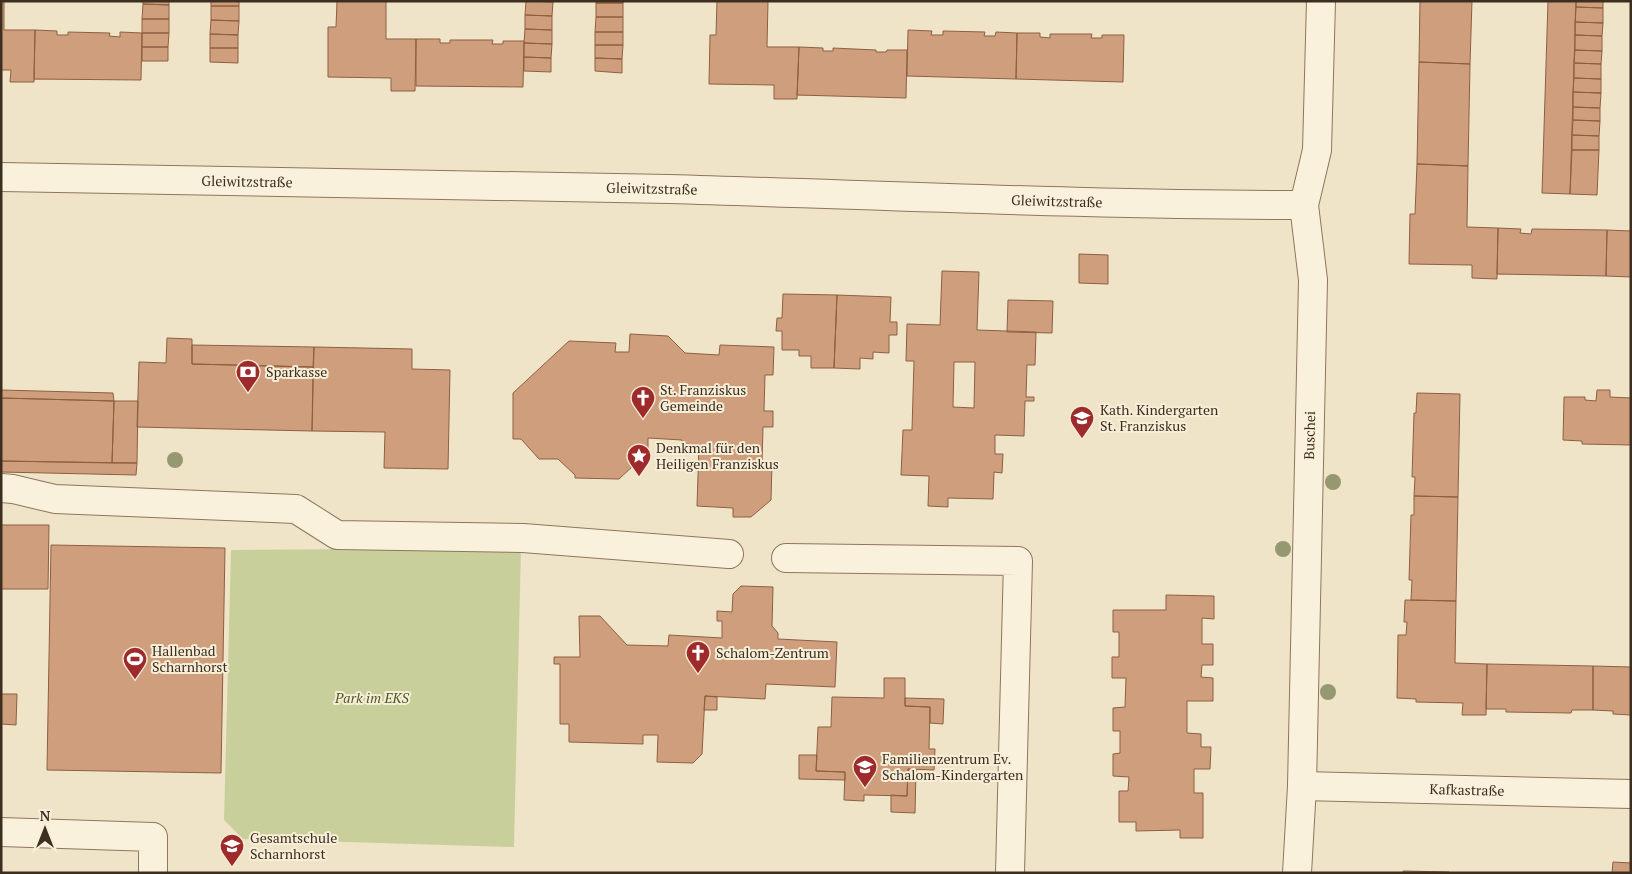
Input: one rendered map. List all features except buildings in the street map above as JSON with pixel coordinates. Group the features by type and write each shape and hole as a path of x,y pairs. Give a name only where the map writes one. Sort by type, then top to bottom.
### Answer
{"street":[{"name":"Buschei","path":"1297,873 1302,786 1313,280 1304,204 1317,150 1321,1"},
{"name":"Gleiwitzstraße","path":"1,177 506,185 1038,200 1304,204"},
{"path":"1,488 55,499 296,510 337,535 523,538 729,554"},
{"path":"786,558 1018,562 1010,873"},
{"name":"Kafkastraße","path":"1302,786 1631,794"},
{"path":"1,832 154,837 153,873"}],"green space":[{"name":"Park im EKS","path":"521,548 514,847 243,839 224,820 231,550"}],"place":[{"name":"Sparkasse","path":"248,393"},
{"name":"St. Franziskus Gemeinde","path":"643,419"},
{"name":"Kath. Kindergarten St. Franziskus","path":"1082,439"},
{"name":"Denkmal für den Heiligen Franziskus","path":"639,477"},
{"name":"Schalom-Zentrum","path":"698,674"},
{"name":"Hallenbad Scharnhorst","path":"135,680"},
{"name":"Familienzentrum Ev. Schalom-Kindergarten","path":"865,788"},
{"name":"Gesamtschule Scharnhorst","path":"232,867"}]}
